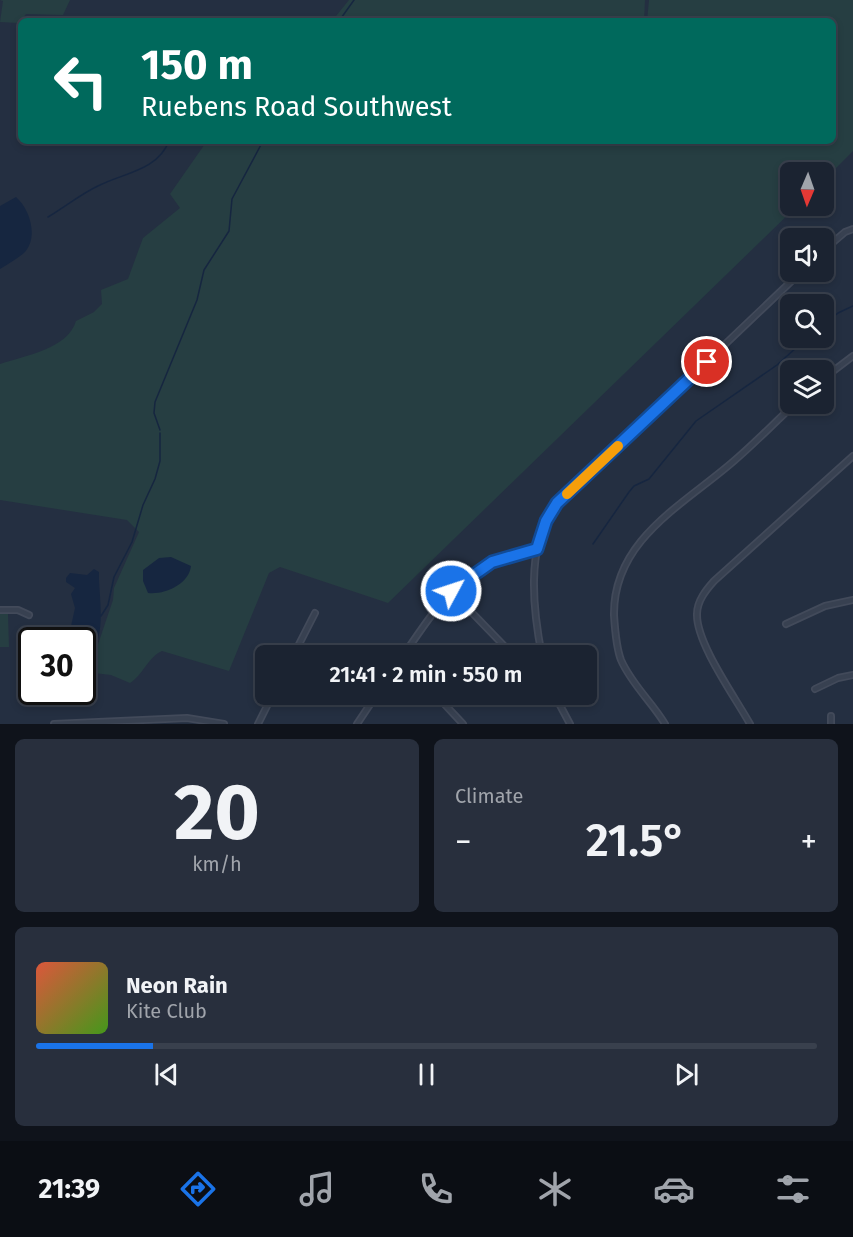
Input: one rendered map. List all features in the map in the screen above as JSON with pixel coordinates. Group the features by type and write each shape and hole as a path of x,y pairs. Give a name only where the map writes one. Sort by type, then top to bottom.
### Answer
{"street":[{"path":"834,241 845,232 853,229"},
{"path":"541,645 537,612 537,549 546,521 557,503 790,282"},
{"path":"834,370 853,356"},
{"path":"665,724 634,684 619,652 614,610 621,573 633,550 647,532 735,460 784,414"},
{"path":"750,724 700,635 697,615 700,602 714,581 853,456"},
{"path":"411,645 451,591 492,562 537,549"},
{"path":"451,591 503,645"},
{"path":"786,624 825,606 853,600"},
{"path":"0,610 18,610 29,615"},
{"path":"299,645 315,613"},
{"path":"815,689 838,678 853,675"},
{"path":"258,724 268,705"},
{"path":"357,724 370,705"},
{"path":"446,705 463,724"},
{"path":"560,705 570,724"},
{"path":"450,724 456,716"},
{"path":"831,716 831,724"},
{"path":"54,724 203,719 224,724"}],"green space":[{"path":"0,0 70,0 63,15 26,14 23,18 18,18 18,23 0,22 3,1"},
{"path":"349,0 645,0 644,18 334,18"},
{"path":"649,0 853,0 853,151 834,170 834,162 780,162 780,216 787,216 388,603 280,567 269,573 229,671 162,651 153,657 130,683 111,675 96,673 96,650 113,600 114,588 139,532 127,520 0,500 0,364 55,345 71,331 76,321 94,312 102,304 101,290 128,279 143,238 180,208 170,194 205,144 836,144 836,18 647,18"},
{"path":"0,614 8,614 9,647 0,647"}],"water":[{"path":"16,197 29,216 31,240 24,253 0,269 0,206"},
{"path":"171,557 191,566 186,578 169,590 148,593 143,581 143,570 159,558"},
{"path":"94,569 99,572 101,617 96,644 96,627 71,627 75,608 71,594 75,588 66,582 66,578 70,573 87,575"}],"waterway":[{"path":"341,18 354,0"},
{"path":"48,217 93,188 149,165 164,151 168,144"},
{"path":"160,430 154,413 155,402 197,300 204,270 229,231 232,199 261,144"},
{"path":"834,316 853,306"},
{"path":"593,544 634,486 649,479 696,421 777,365 796,348"},
{"path":"101,616 108,605 114,577 132,542 143,505 155,479 160,461 160,433"}],"slow traffic":[{"path":"567,494 618,446"}],"route":[{"path":"451,591 476,571 492,562 512,554 537,549 546,521 557,503 707,362"}]}
